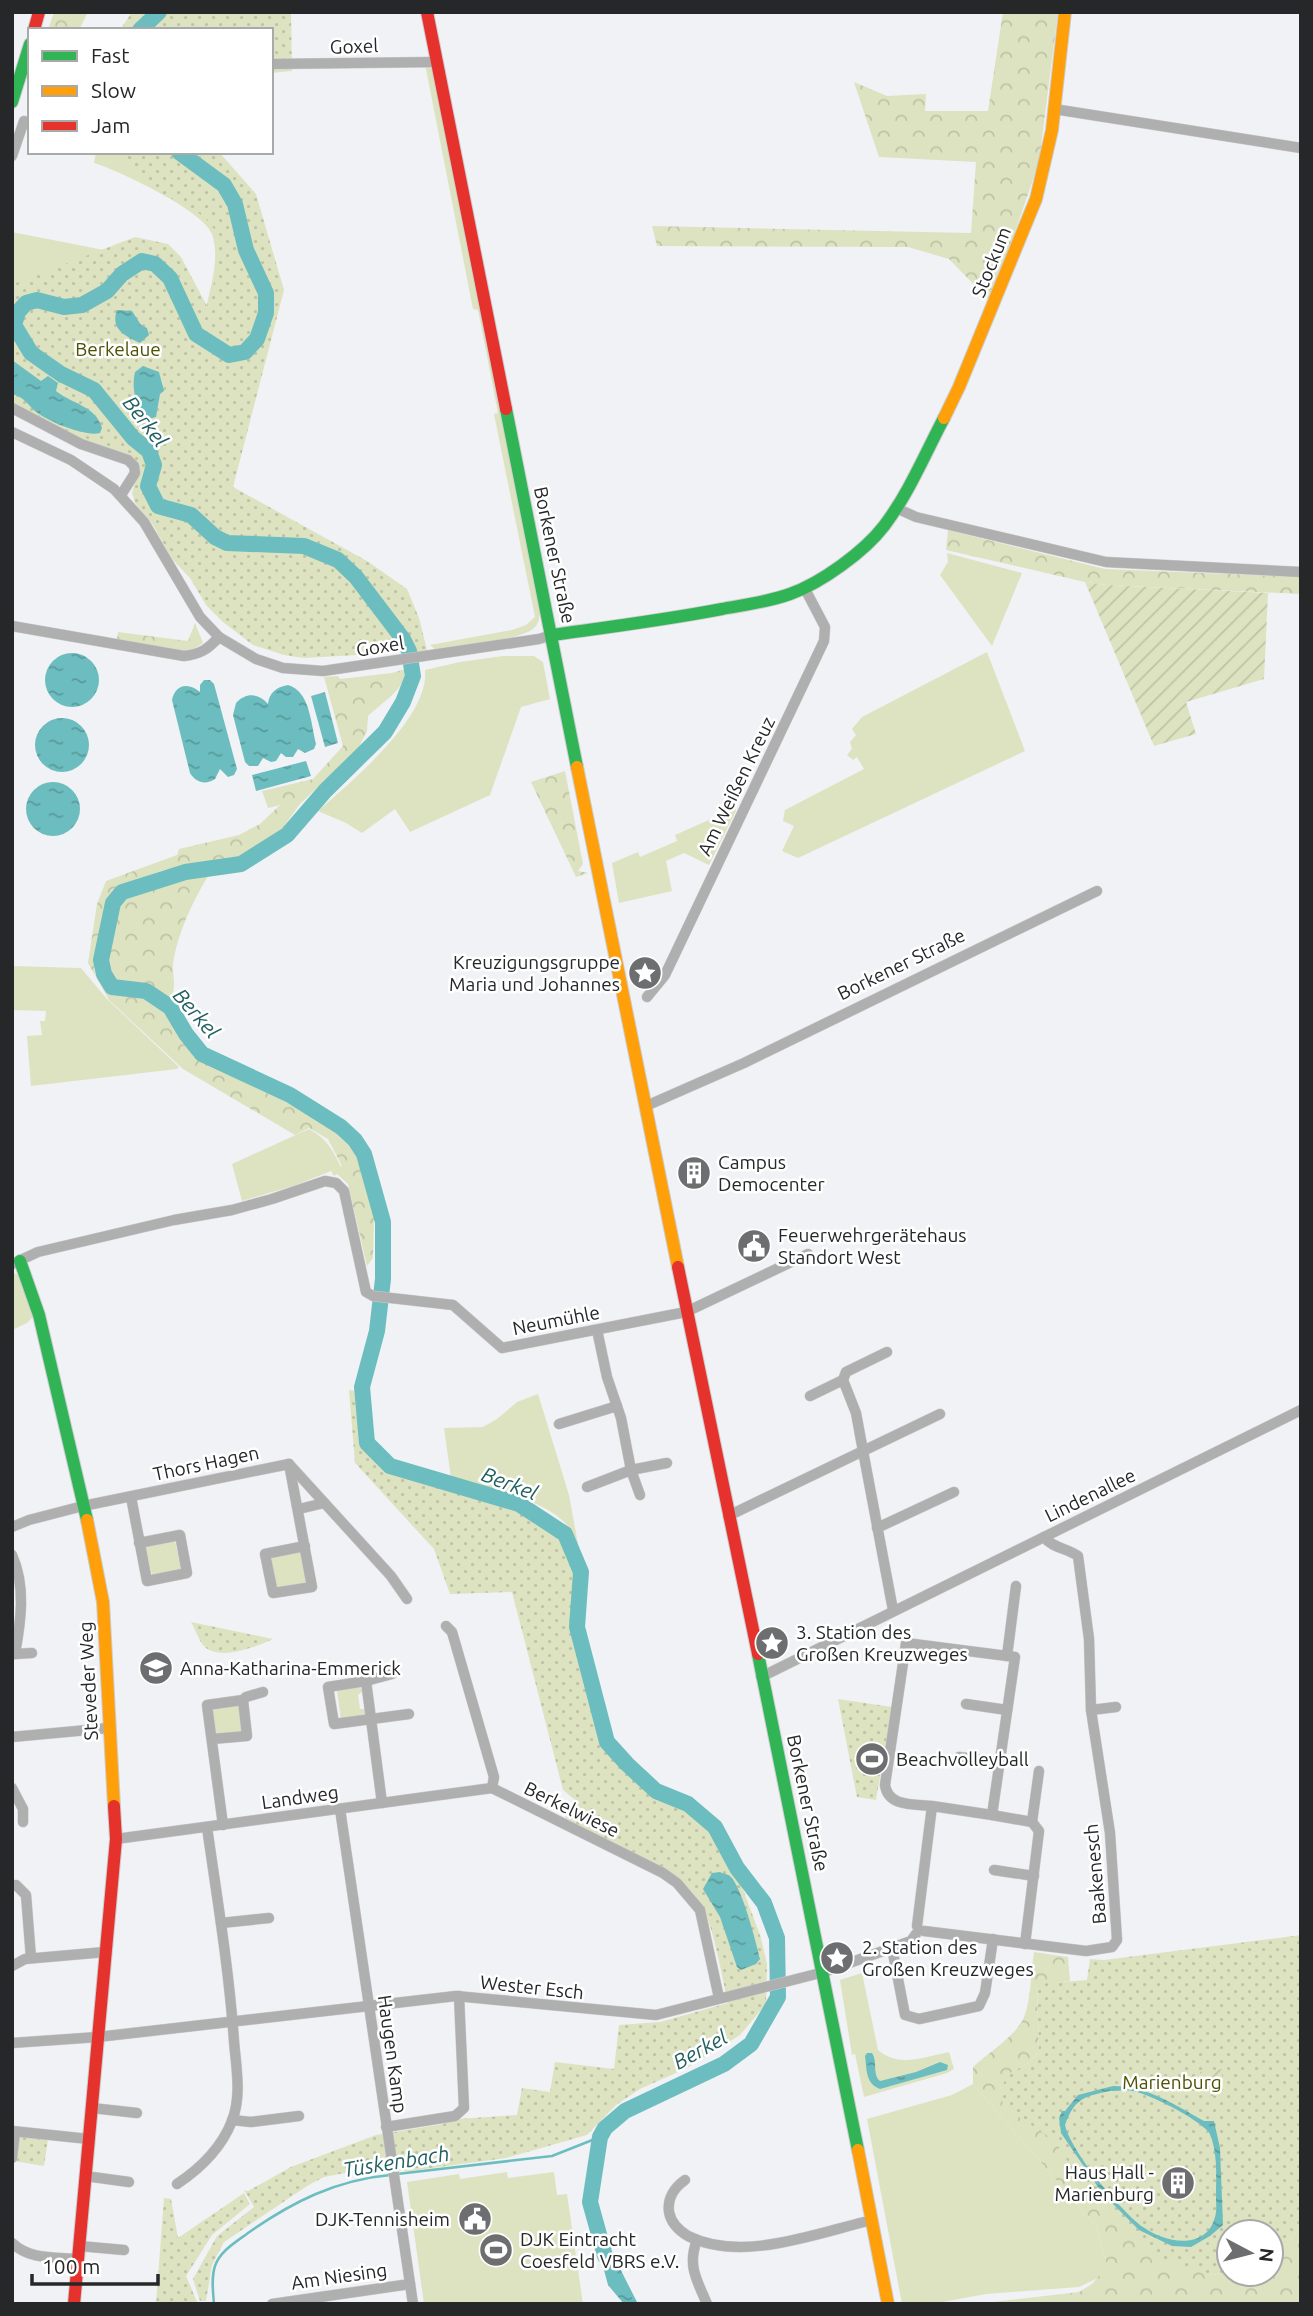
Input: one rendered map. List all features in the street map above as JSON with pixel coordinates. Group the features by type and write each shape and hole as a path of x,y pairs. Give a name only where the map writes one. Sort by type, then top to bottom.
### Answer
{"street":[{"name":"Borkener Straße","path":"428,12 629,1031 824,1972 888,2304"},
{"name":"Stockum","path":"552,635 691,615 791,594 828,574 870,542 896,508 917,473 959,387 1012,261 1043,176 1065,12"},
{"path":"12,102 28,50"},
{"name":"Goxel","path":"273,64 437,62"},
{"path":"1054,109 1301,148"},
{"path":"12,156 24,121"},
{"path":"12,408 81,444 128,460 134,466 135,473 121,495"},
{"name":"Goxel","path":"12,432 90,471 121,495 144,522 190,605 219,637 256,659 292,670 323,671 552,635"},
{"path":"896,508 916,517 1106,562 1301,572"},
{"name":"Am Weißen Kreuz","path":"647,997 665,975 824,641 825,627 804,587"},
{"path":"12,626 184,656 207,649 219,637"},
{"name":"Borkener Straße","path":"646,1105 744,1063 1097,891"},
{"name":"Neumühle","path":"16,1262 38,1252 174,1220 232,1210 330,1181 339,1184 344,1191 370,1294 453,1305 502,1348 686,1312"},
{"path":"686,1312 808,1254"},
{"name":"Steveder Weg","path":"16,1262 30,1285 38,1315 103,1602 116,1839 74,2304"},
{"path":"597,1330 607,1377 640,1495"},
{"path":"887,1352 846,1371 843,1380 856,1413 893,1610"},
{"path":"810,1396 843,1380"},
{"path":"559,1424 617,1406"},
{"name":"Lindenallee","path":"761,1677 1301,1410"},
{"path":"728,1516 940,1413"},
{"path":"587,1487 632,1470 667,1463"},
{"name":"Thors Hagen","path":"12,1527 83,1506 289,1464"},
{"name":"Thors Hagen","path":"289,1464 391,1576 407,1599"},
{"name":"Thors Hagen","path":"289,1464 299,1509 312,1587 273,1594 265,1554 305,1546"},
{"path":"877,1528 954,1492"},
{"name":"Thors Hagen","path":"131,1497 139,1543 147,1580 187,1573 180,1535 139,1543"},
{"path":"299,1509 324,1503"},
{"name":"Baakenesch","path":"919,1930 1086,1951 1112,1947 1117,1940 1110,1833 1091,1710 1083,1555 1048,1542 1044,1537"},
{"path":"12,1555 19,1578 21,1609 13,1654 32,1653"},
{"path":"1007,1656 1016,1586"},
{"path":"446,1626 452,1632 494,1777 492,1788"},
{"path":"992,1815 1015,1657 906,1643 886,1793 889,1799 896,1802 992,1815 1037,1825 1040,1837 1025,1944"},
{"path":"392,1674 328,1686 334,1724 409,1714"},
{"path":"366,1681 382,1803"},
{"path":"223,1825 207,1705 243,1700 263,1692"},
{"path":"212,1739 247,1736 243,1700"},
{"path":"966,1704 1007,1710"},
{"path":"1091,1710 1116,1707"},
{"path":"12,1737 109,1728"},
{"path":"958,1757 1000,1762"},
{"path":"1032,1822 1039,1771"},
{"path":"12,1788 23,1810 23,1822"},
{"name":"Landweg","path":"116,1839 492,1788"},
{"name":"Berkelwiese","path":"492,1788 663,1873 677,1883 700,1910 719,1998"},
{"path":"824,1972 911,1941 919,1930 932,1806"},
{"name":"Haugen Kamp","path":"341,1809 413,2304"},
{"path":"177,2185 212,2156 232,2120 238,2084 233,2021 207,1828"},
{"path":"994,1870 1034,1876"},
{"path":"16,1885 26,1895 32,1958"},
{"path":"221,1923 269,1917"},
{"path":"892,1948 905,2015 919,2019 979,2006 985,1993 993,1940"},
{"path":"12,1966 32,1958 105,1952"},
{"name":"Wester Esch","path":"12,2043 98,2037 459,1997 645,2016 824,1972"},
{"path":"386,2127 455,2116 464,2108 459,1997"},
{"path":"92,2108 137,2113"},
{"path":"232,2120 251,2122 299,2116"},
{"path":"12,2158 14,2132 89,2138"},
{"path":"85,2176 129,2182"},
{"path":"685,2180 670,2198 669,2216 679,2230 697,2240 731,2248 757,2246 872,2220"},
{"path":"697,2240 692,2259 693,2270 708,2304"},
{"path":"12,2243 33,2256 124,2250"},
{"name":"Am Niesing","path":"272,2304 410,2284"}],"green space":[{"path":"54,12 88,12 80,28 49,28"},
{"path":"132,12 291,12 292,71 273,73 273,28 121,28"},
{"path":"1003,12 1058,12 1039,162 1005,261 988,299 949,259 908,247 657,246 652,226 971,233 976,162 879,157 854,82 887,96 926,94 925,111 988,111"},
{"path":"425,64 433,69 540,613 537,624 527,632 437,651 430,645 512,630 526,625 535,617 494,414 498,413 478,310 473,309"},
{"path":"96,154 160,154 179,169 240,270 206,308 215,252 212,234 206,225 194,214 159,192 94,163"},
{"name":"Berkelaue","path":"116,154 221,154 256,194 284,290 233,487 367,561 407,589 419,618 427,650 404,654 398,648 357,655 304,658 253,645 206,605 190,578 172,559 153,525 135,503 132,493 139,467 132,459 78,439 12,407 12,287 16,283 135,237 168,244 181,257 207,306 218,258 215,232 204,217 159,192 124,164"},
{"path":"12,232 109,251 12,303"},
{"path":"948,530 1105,569 1301,577 1301,594 1085,582 946,550"},
{"path":"947,553 1022,573 992,646 940,575 948,562"},
{"path":"1085,582 1268,593 1264,679 1186,702 1196,734 1154,746"},
{"path":"195,623 203,643 189,652 117,640 118,632 188,641"},
{"path":"987,652 1025,751 798,858 782,851 794,826 783,821 785,810 864,769 857,757 853,760 847,755 852,749 850,742 856,735 852,729 862,717"},
{"path":"503,656 534,656 543,662 550,699 521,707 490,795 410,832 395,809 362,833 318,811 368,766 402,728 415,708 423,688 425,670"},
{"path":"405,669 402,683 368,716 367,731 358,749 300,804 271,840 235,859 164,870 116,887 108,904 94,965 98,978 113,993 145,996 170,1016 179,1036 199,1060 306,1112 333,1129 351,1145 364,1168 374,1217 373,1258 367,1266 348,1184 337,1174 334,1176 331,1171 342,1166 328,1139 309,1128 295,1135 183,1069 109,1000 88,963 97,904 106,881 177,855 179,849 239,835 260,824 280,805 268,808 262,791 313,779 343,746 324,677 338,676 340,679"},
{"path":"565,771 583,864 578,871 588,873 576,877 531,782"},
{"path":"736,808 709,865 684,853 666,861 672,891 619,903 612,863 638,852 640,857 677,841 675,835"},
{"path":"208,876 191,907 178,940 173,963 173,992 169,1000 148,987 111,979 106,963 120,903 129,895 149,886"},
{"path":"12,966 81,968 106,998 179,1067 31,1086 27,1036 42,1035 40,1021 45,1021 46,1011 12,1010"},
{"path":"309,1129 328,1145 341,1167 296,1185 242,1201 232,1164"},
{"path":"12,1273 24,1279 34,1316 27,1323 12,1330"},
{"path":"349,1390 354,1391 365,1443 390,1470 517,1507 560,1533 577,1570 574,1625 590,1700 604,1744 655,1794 688,1807 711,1826 735,1868 760,1935 767,1964 766,2004 740,2035 687,2068 640,2089 616,2105 587,2135 506,2158 410,2171 360,2170 324,2177 224,2242 212,2265 206,2301 200,2301 193,2279 217,2236 254,2207 244,2190 248,2191 291,2167 376,2135 443,2124 457,2119 517,2115 522,2088 550,2092 555,2062 614,2069 619,2025 660,2022 728,2003 706,1914 691,1892 670,1873 565,1818 574,1799 563,1790 512,1592 450,1594 434,1549 355,1463"},
{"path":"538,1394 569,1495 582,1566 573,1535 557,1515 513,1495 451,1478 444,1428 483,1427 517,1402"},
{"path":"175,1541 181,1569 152,1575 145,1547"},
{"path":"303,1551 308,1583 274,1589 271,1557"},
{"path":"191,1622 273,1639 238,1651 219,1653 204,1646"},
{"path":"359,1686 363,1691 358,1695 360,1709 365,1709 366,1714 341,1720 337,1690"},
{"path":"838,1699 892,1707 876,1800 857,1797"},
{"path":"239,1704 243,1733 216,1736 212,1708"},
{"name":"Marienburg","path":"1301,1935 1301,2226 1285,2246 1285,2218 1215,2218 1215,2274 1152,2255 1097,2198 1063,2155 1057,2142 1004,2107 999,2091 1009,2074 1028,2063 1039,2052 1037,1984 1087,1980 1090,1959 1104,1960"},
{"path":"1034,1952 1068,1957 1070,1981 1037,1985 1039,2052 1028,2063 1009,2074 1048,2134 1057,2142 1063,2155 1192,2267 1215,2274 1215,2288 1285,2288 1285,2246 1301,2226 1301,2302 976,2304 1079,2292 1092,2284 1107,2266 1096,2226 973,2084 973,2067 1009,2037 1021,2023 1029,1994"},
{"path":"862,1973 878,2050 894,2059 903,2060 949,2052 954,2069 864,2097 855,2054 852,2055 840,1980"},
{"path":"1222,2069 1222,2095 1203,2097 1200,2072"},
{"path":"973,2084 1096,2226 1107,2266 1100,2277 1079,2287 986,2294 932,2304 902,2304 867,2119 952,2095"},
{"path":"17,2136 48,2139 44,2166 14,2161"},
{"name":"DJK Eintracht Coesfeld VBRS e.V.","path":"507,2172 508,2178 554,2172 557,2195 567,2194 583,2304 424,2304 407,2182 459,2174 460,2179"},
{"path":"244,2193 250,2204 212,2235 186,2276 198,2304 156,2304 164,2198 171,2199 178,2238"}],"water":[{"path":"117,310 132,311 141,325 147,328 149,335 140,343 120,331 115,317"},
{"path":"12,360 41,381 48,376 58,383 56,391 95,415 102,428 100,433 85,433 57,423 12,394"},
{"path":"143,366 159,372 164,391 160,394 156,417 149,419 141,410 134,392 135,372"},
{"path":"72,653 91,661 99,680 91,699 72,707 53,699 45,680 53,661"},
{"path":"204,680 210,680 214,684 237,769 234,775 228,777 220,769 215,779 205,782 198,781 190,773 172,700 176,691 183,686 200,692 200,685"},
{"path":"288,685 295,688 305,701 316,744 314,749 305,753 298,749 293,757 286,757 281,753 276,761 263,758 258,766 249,766 245,762 233,715 236,703 252,695 268,704 274,691"},
{"path":"325,692 338,743 325,747 311,696"},
{"path":"62,718 81,726 89,745 81,764 62,772 43,764 35,745 43,726"},
{"path":"306,761 311,776 256,791 252,775"},
{"path":"53,782 72,790 80,809 72,828 53,836 34,828 26,809 34,790"},
{"path":"720,1872 730,1876 735,1882 748,1915 760,1959 756,1964 741,1970 737,1967 720,1917 703,1889 712,1873"},
{"path":"867,2053 874,2056 876,2075 880,2081 916,2072 940,2062 948,2065 947,2070 880,2089 868,2076 865,2056"},
{"path":"1113,2086 1149,2093 1204,2121 1214,2121 1220,2148 1223,2218 1215,2218 1215,2232 1191,2247 1172,2246 1139,2230 1102,2193 1061,2133 1059,2118 1062,2111 1065,2111 1078,2095","holes":["1133,2091 1173,2108 1209,2132 1215,2155 1216,2210 1210,2228 1203,2235 1184,2241 1173,2240 1143,2227 1110,2195 1069,2136 1065,2125 1072,2109 1081,2100 1101,2093"]},
{"path":"603,2235 638,2304 624,2304 608,2285 600,2255 592,2243"}],"waterway":[{"name":"Berkel","path":"142,28 159,12"},
{"name":"Berkel","path":"182,154 224,185 235,204 246,250 266,293 266,313 257,339 245,352 229,355 196,334 170,278 155,264 142,261 122,274 107,291 82,305 64,307 37,300 26,303 18,312 14,325 31,353 61,374 94,390 133,438 149,451 154,465 148,486 158,506 191,515 215,537 227,543 304,546 338,560 356,577 403,639 409,651 413,676 403,702 385,732 325,791 287,835 241,864 185,872 122,892 113,903 101,960 104,974 112,987 146,991 170,1007 202,1054 290,1095 341,1127 355,1140 364,1154 383,1222 383,1279 377,1331 362,1387 367,1443 390,1466 519,1504 565,1534 581,1572 577,1627 607,1742 656,1791 688,1804 715,1827 737,1868 764,1903 777,1938 778,1997 751,2044 724,2064 625,2111 605,2128 600,2137 590,2202 605,2256"},
{"name":"Tüskenbach","path":"397,2174 552,2156 600,2137"},
{"name":"Tüskenbach","path":"214,2304 215,2266 224,2251 238,2240 315,2194 351,2182 390,2175"}],"traffic: fast":[{"path":"12,102 28,50"},
{"path":"506,409 577,767"},
{"path":"552,635 756,603 790,594 828,575 854,556 884,526 909,487 944,418"},
{"path":"20,1261 39,1315 87,1520"},
{"path":"758,1654 858,2150"}],"traffic: slow":[{"path":"944,418 1036,199 1052,130 1065,12"},
{"path":"577,767 678,1267"},
{"path":"87,1520 103,1602 114,1806"},
{"path":"858,2150 888,2304"}],"traffic: jam":[{"path":"35,28 39,12"},
{"path":"427,12 506,409"},
{"path":"678,1267 758,1654"},
{"path":"74,2304 116,1839 114,1806"}],"place":[{"name":"Kreuzigungsgruppe Maria und Johannes","path":"645,973"},
{"name":"Campus Democenter","path":"694,1173"},
{"name":"Feuerwehrgerätehaus Standort West","path":"754,1246"},
{"name":"3. Station des Großen Kreuzweges","path":"772,1643"},
{"name":"Anna-Katharina-Emmerick","path":"156,1668"},
{"name":"Beachvolleyball","path":"872,1759"},
{"name":"2. Station des Großen Kreuzweges","path":"837,1958"},
{"name":"Haus Hall - Marienburg","path":"1178,2183"},
{"name":"DJK-Tennisheim","path":"475,2219"},
{"name":"DJK Eintracht Coesfeld VBRS e.V.","path":"496,2250"}]}
